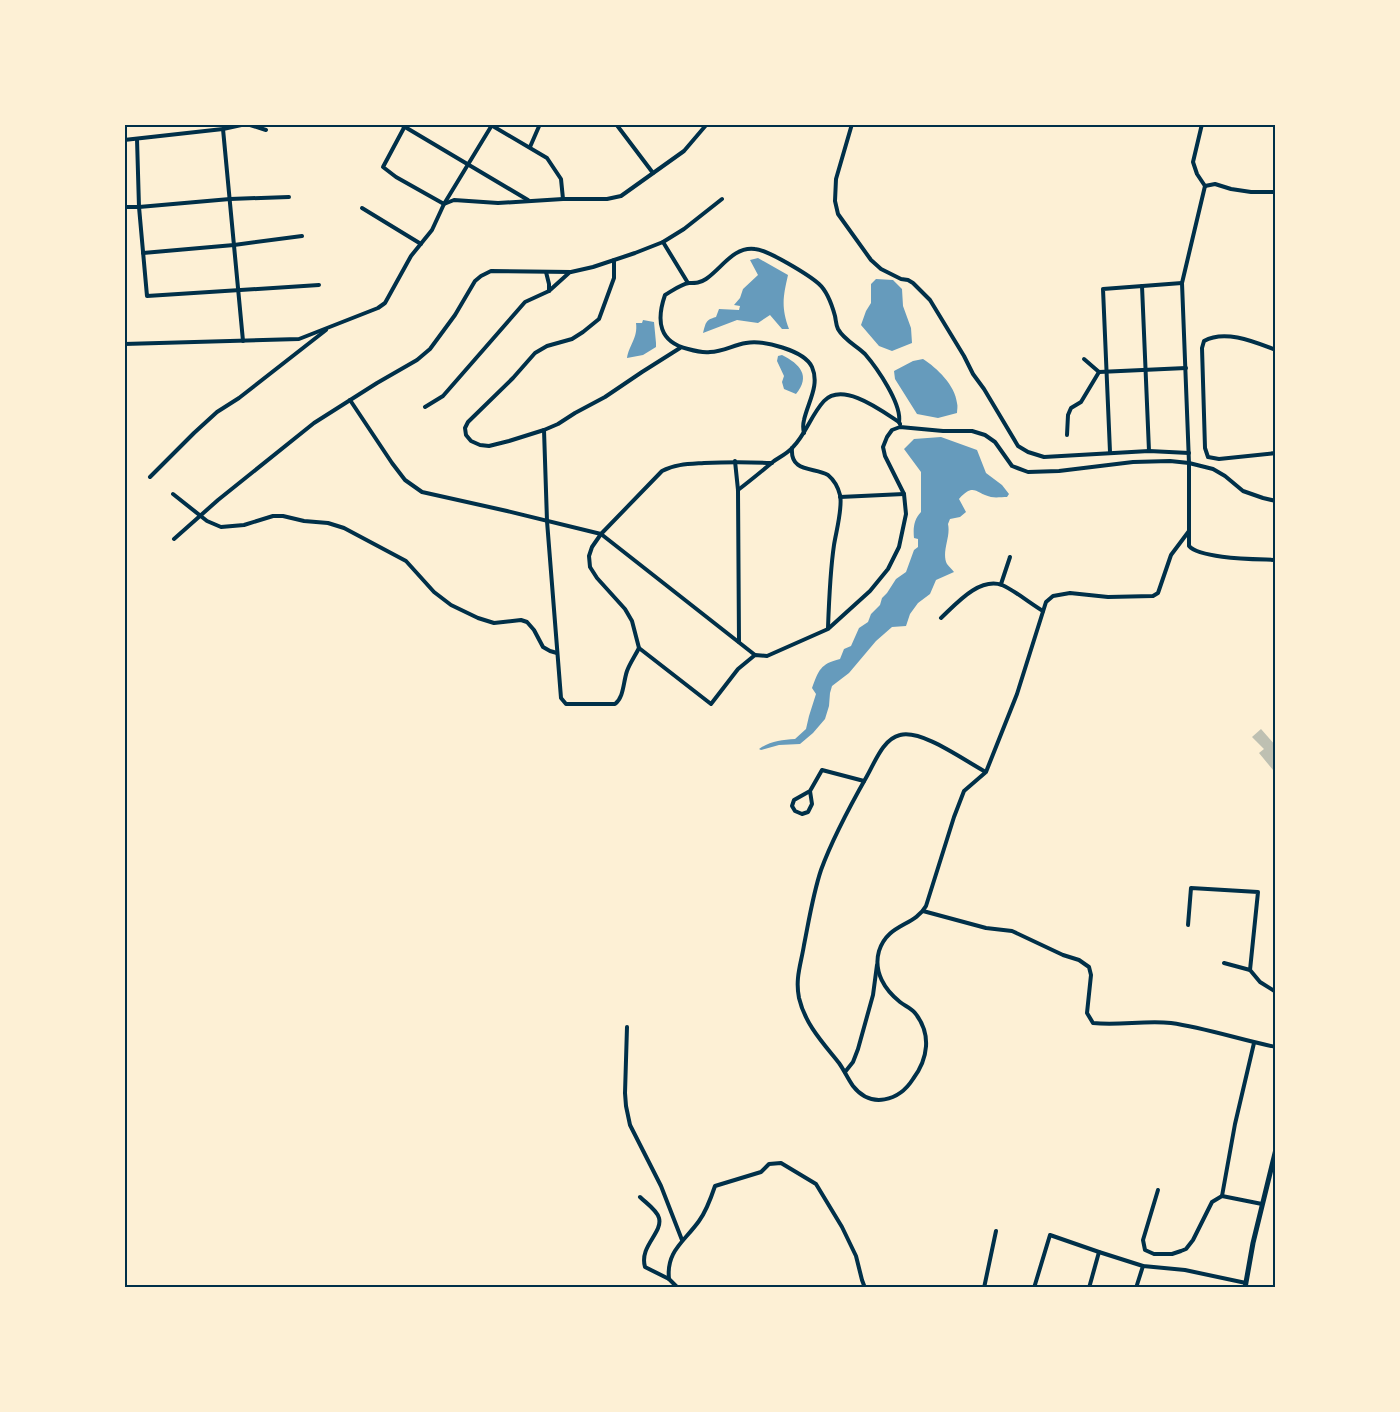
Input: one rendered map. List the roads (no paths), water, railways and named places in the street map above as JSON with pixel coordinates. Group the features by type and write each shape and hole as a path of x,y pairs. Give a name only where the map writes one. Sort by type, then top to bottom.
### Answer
{"street":[{"path":"124,140 223,129 247,124 266,130"},
{"path":"530,147 540,124"},
{"path":"616,124 653,173"},
{"path":"444,204 454,200 498,203 529,200 607,199 621,196 684,151 707,124"},
{"path":"852,124 836,179 838,214 871,260 881,269 908,280 930,300 1018,446 1044,457 1110,452 1189,453"},
{"path":"1202,124 1193,162 1205,186 1182,284 1189,453 1189,546 1193,551 1227,558 1275,560"},
{"path":"444,204 396,177 383,167 403,125 529,200"},
{"path":"124,344 299,339 378,308 384,303 411,256 432,230 444,204 491,125 548,158 561,179 563,199"},
{"path":"223,129 243,341"},
{"path":"137,139 139,207 147,296 320,285"},
{"path":"1205,186 1215,184 1251,192 1275,192"},
{"path":"124,207 289,197"},
{"path":"174,539 291,440 376,383 417,360 430,349 455,315 475,281 481,276 491,271 571,272 614,260 663,242 684,229 722,199"},
{"path":"362,208 421,244"},
{"path":"143,253 302,236"},
{"path":"663,242 688,283"},
{"path":"804,434 803,422 815,384 810,363 789,350 758,342 747,342 711,352 697,352 681,348 668,340 664,334 660,315 665,295 688,283 695,284 706,279 733,255 753,248 767,252 810,278 828,294 840,332 865,354 887,387 898,409 900,425"},
{"path":"614,260 614,278 599,319 572,339 547,346 535,353 468,422 465,428 466,435 471,441 489,446 544,430 605,398 681,348"},
{"path":"546,272 549,291"},
{"path":"425,407 443,396 525,302 549,291 571,272"},
{"path":"1110,452 1103,289 1182,284"},
{"path":"1142,286 1149,451"},
{"path":"150,477 218,412 329,328"},
{"path":"1275,350 1230,336 1212,336 1204,341 1202,348 1205,448 1208,457 1219,459 1275,453"},
{"path":"1084,359 1100,372 1186,368"},
{"path":"1067,435 1068,414 1071,408 1081,402 1100,372"},
{"path":"738,490 792,448 829,397 846,394 883,411 900,425 943,431 972,431 985,435 994,442 1011,466 1028,472 1059,471 1133,462 1189,463 1213,469 1243,491 1275,501"},
{"path":"350,400 405,480 422,492 601,534 754,655 767,656 828,629 870,591 888,569 899,547 906,514 904,494 885,456 883,447 886,437 900,425"},
{"path":"544,430 547,522 562,701 566,704 615,704 621,698 627,672 639,648"},
{"path":"792,448 793,460 799,465 830,477 840,497 828,629"},
{"path":"754,655 738,669 711,704 639,648 632,621 626,609 597,578 590,567 589,556 601,534 662,471 671,466 735,461 772,463"},
{"path":"735,461 738,490 739,642"},
{"path":"173,494 211,524 221,527 244,525 273,516 283,516 328,523 344,528 406,561 434,592 451,605 494,623 521,620 527,622 543,646 557,653"},
{"path":"840,497 904,494"},
{"path":"845,1072 853,1062 868,1013 880,950 885,939 893,931 918,917 926,906 964,791 986,772 1017,694 1046,602 1053,596 1070,593 1108,597 1156,595 1171,555 1189,531"},
{"path":"1001,585 1010,557"},
{"path":"941,618 966,593 988,584 1001,585 1043,611"},
{"path":"878,959 882,984 914,1012 922,1025 926,1038 926,1057 913,1080 897,1096 879,1101 855,1088 840,1064 821,1043 800,1000 797,980 821,871 864,781 884,746 891,739 905,734 919,736 986,772"},
{"path":"810,791 812,804 808,812 802,814 795,811 792,806 794,800 810,791 822,770 864,781"},
{"path":"1188,926 1191,888 1258,892 1250,970"},
{"path":"923,911 986,928 1012,931 1079,960 1089,967 1091,975 1088,1013 1093,1023 1109,1025 1146,1022 1171,1023 1275,1047"},
{"path":"1224,963 1250,970 1260,982 1275,992"},
{"path":"627,1027 625,1093 630,1125 662,1186 682,1240"},
{"path":"1222,1196 1254,1043"},
{"path":"1034,1287 1050,1235 1143,1266 1185,1270 1246,1285 1252,1243 1274,1164 1275,1149"},
{"path":"669,1279 670,1257 699,1221 716,1186 761,1172 769,1164 781,1163 816,1184 842,1227 856,1256 861,1280 866,1287"},
{"path":"1158,1190 1143,1239 1145,1250 1154,1254 1172,1254 1186,1249 1212,1202 1222,1196 1262,1204"},
{"path":"640,1197 659,1219 659,1226 645,1251 643,1259 645,1267 669,1279 678,1287"},
{"path":"984,1287 996,1232"},
{"path":"1089,1287 1099,1252"},
{"path":"1136,1287 1143,1266"}],"water":[{"path":"758,258 788,275 784,302 789,329 782,329 770,315 758,323 737,320 703,333 707,322 716,317 719,309 739,310 740,306 734,305 743,289 758,275 750,260"},
{"path":"876,279 893,280 902,289 903,306 911,328 912,343 892,351 879,346 861,325 871,303 871,284"},
{"path":"643,320 654,322 656,347 643,355 627,358 636,333 636,323 642,323"},
{"path":"782,355 794,362 803,376 803,382 796,394 784,389 782,382 784,376 777,361 778,356"},
{"path":"923,359 939,372 953,390 956,396 957,413 938,418 917,414 895,379 894,371 913,361"},
{"path":"941,437 977,450 986,473 1002,485 1009,494 1007,497 993,497 972,490 959,499 966,512 960,517 950,519 945,555 947,564 954,572 936,580 930,594 918,603 910,614 906,626 892,627 876,641 849,673 832,686 825,719 813,733 800,744 759,749 781,740 795,739 806,729 816,694 812,688 819,672 828,663 840,659 844,649 851,646 859,628 868,622 871,614 880,605 882,598 896,579 906,572 914,550 918,547 918,539 914,538 914,531 915,521 921,512 921,472 904,449 914,439"}]}
